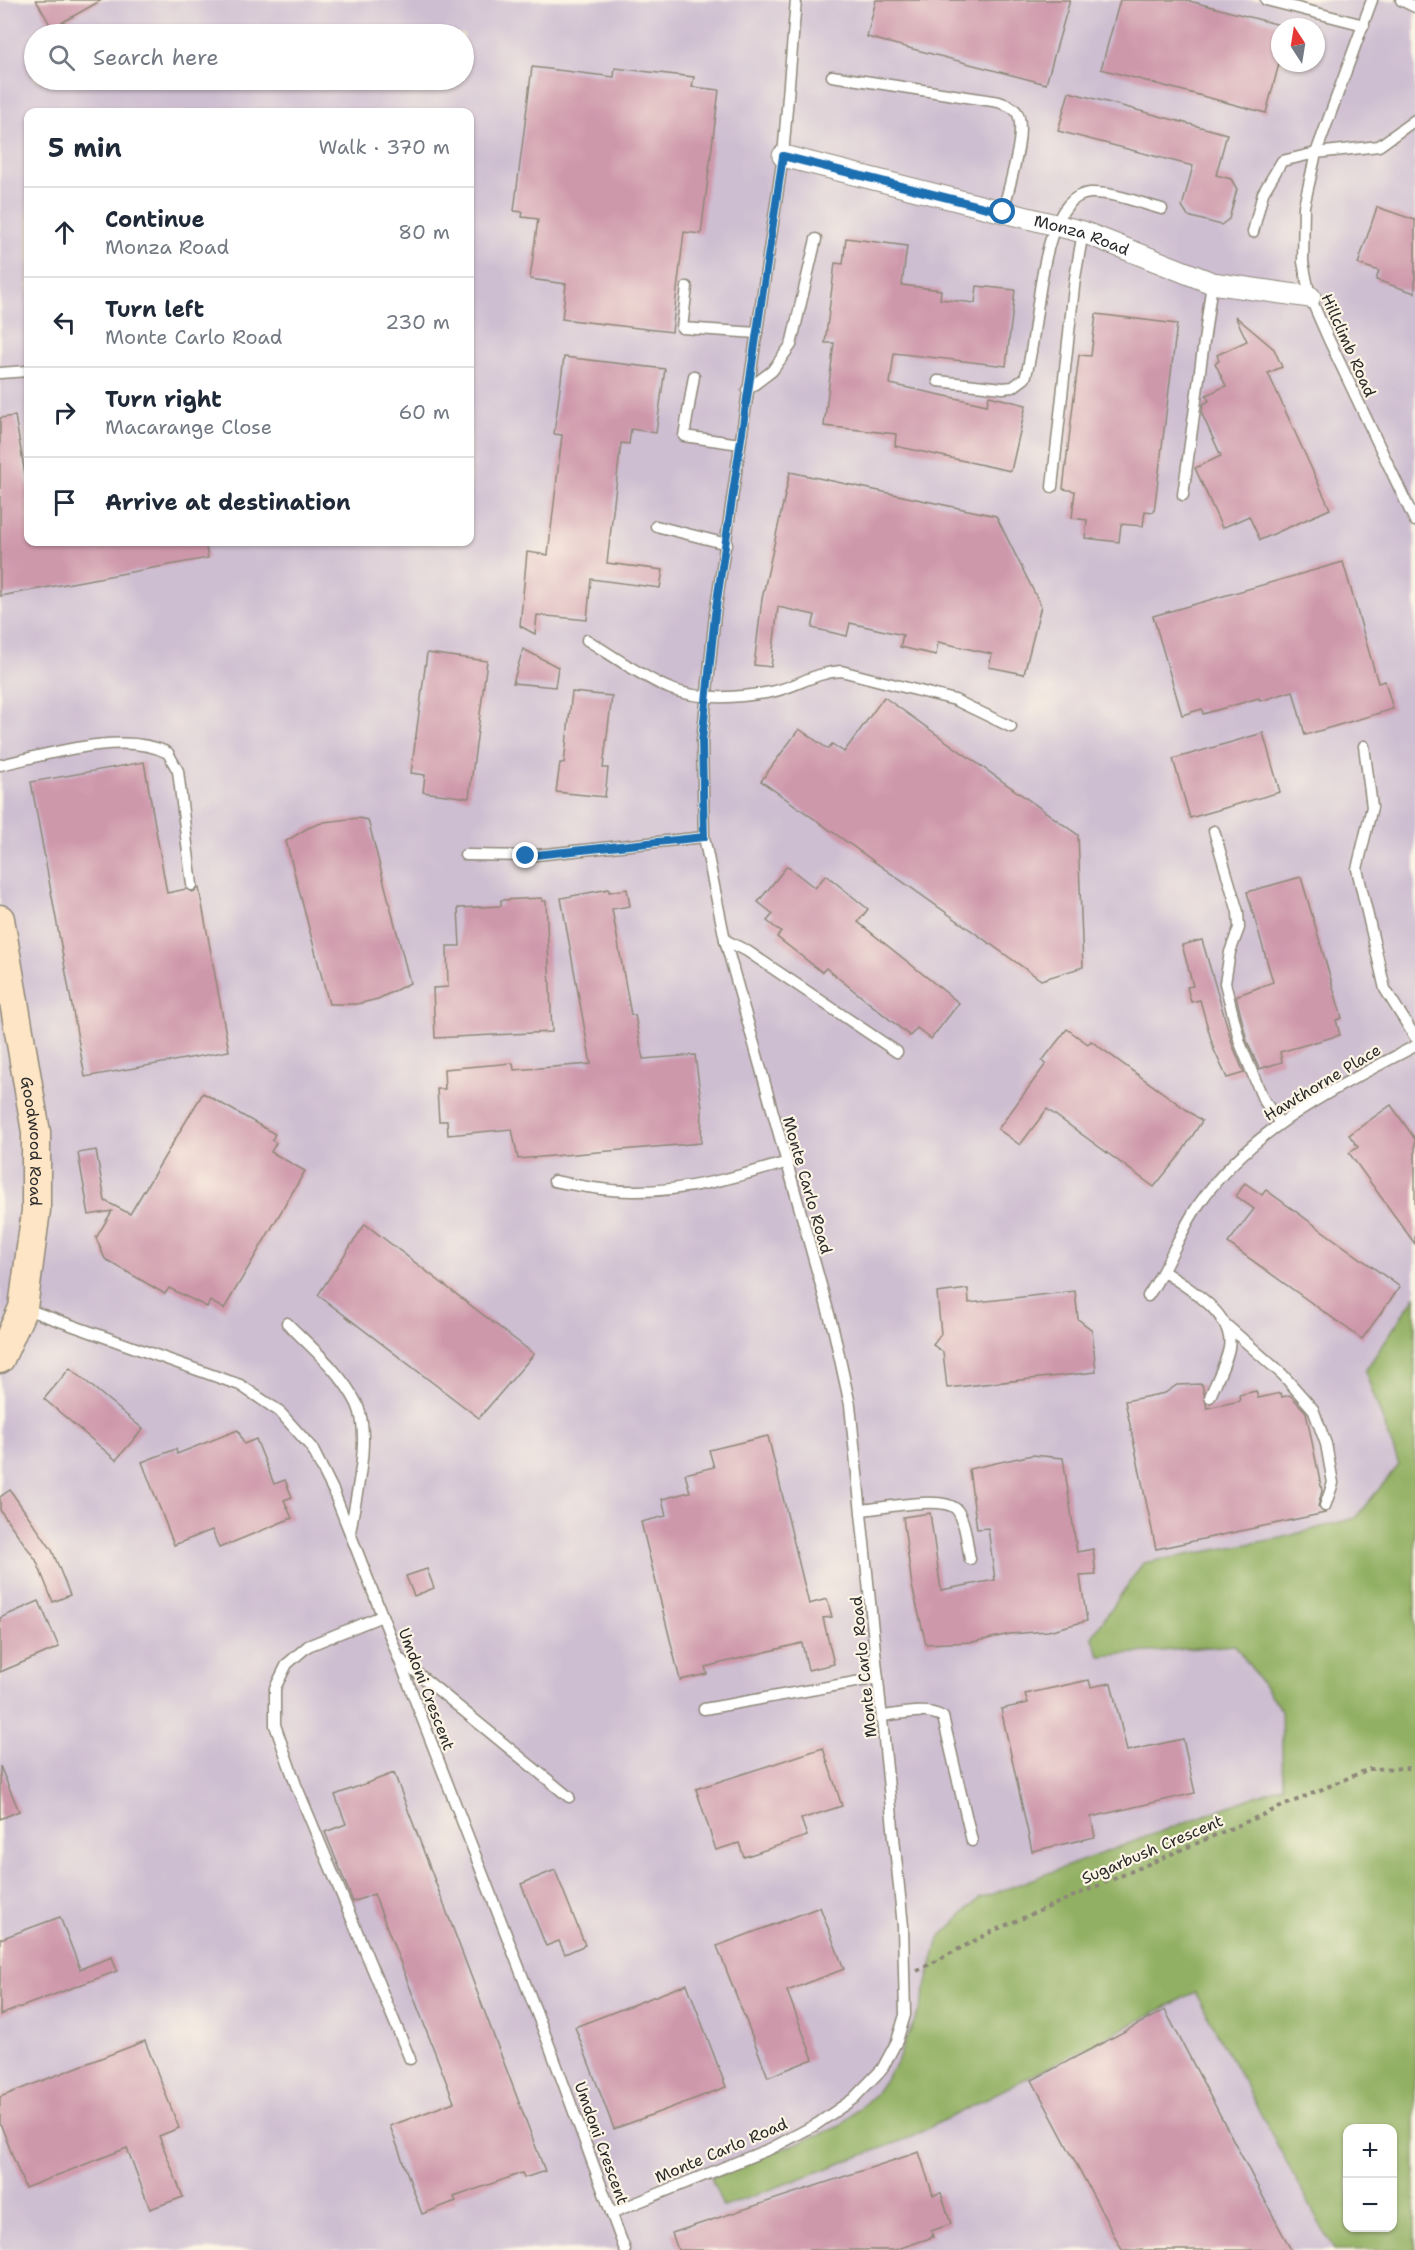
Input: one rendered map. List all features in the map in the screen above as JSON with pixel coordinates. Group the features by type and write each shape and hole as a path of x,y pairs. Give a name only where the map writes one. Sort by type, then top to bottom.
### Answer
{"street":[{"name":"Monza Road","path":"783,156 1083,232 1212,283 1310,297"},
{"name":"Goodwood Road","path":"0,919 36,1132 36,1210 23,1308 0,1359"}],"lane":[{"name":"Monte Carlo Road","path":"611,2213 772,2148 817,2124 853,2099 882,2070 897,2041 905,2015 906,1977 883,1716 850,1405 834,1332 785,1163 725,940 704,837 702,741 715,614 783,156 796,0"},
{"path":"1266,0 1364,26"},
{"name":"Hillclimb Road","path":"1372,0 1316,153 1304,206 1303,262 1310,297 1415,521"},
{"path":"1401,0 1415,7"},
{"path":"832,75 999,102 1013,109 1019,117 1020,135 1003,212"},
{"path":"1253,232 1263,193 1282,160 1316,153 1379,146 1415,120"},
{"path":"938,381 1003,388 1017,385 1025,378 1044,267 1062,209 1072,199 1090,193 1106,194 1162,209"},
{"path":"1052,487 1075,278 1083,232"},
{"path":"747,390 772,370 791,345 816,239"},
{"path":"1183,495 1212,283"},
{"path":"687,287 682,328 757,333"},
{"path":"0,372 24,371"},
{"path":"694,376 684,436 740,444"},
{"path":"656,526 726,544"},
{"path":"587,640 670,689 708,697 774,692 824,672 841,671 955,699 1011,727"},
{"path":"0,765 102,746 141,744 168,753 178,771 192,885"},
{"path":"1364,746 1372,807 1357,869 1385,989 1415,1038"},
{"path":"1214,831 1238,912 1239,928 1230,952 1225,983 1240,1043 1263,1100 1279,1122"},
{"path":"465,855 526,856 704,837"},
{"path":"725,940 747,951 897,1052"},
{"name":"Hawthorne Place","path":"1148,1296 1164,1272 1198,1205 1233,1161 1279,1122 1415,1046"},
{"path":"554,1181 632,1191 662,1190 785,1163"},
{"path":"1164,1272 1207,1301 1223,1322 1283,1375 1313,1409 1326,1444 1333,1483 1325,1506"},
{"name":"Umdoni Crescent","path":"23,1308 208,1372 250,1391 279,1411 312,1448 333,1490 399,1658 548,2042 625,2250"},
{"path":"1210,1396 1230,1346 1223,1322"},
{"path":"287,1323 333,1370 357,1405 362,1421 363,1443 350,1533"},
{"path":"862,1510 921,1503 951,1505 959,1512 970,1559"},
{"path":"382,1616 308,1646 287,1664 275,1688 275,1725 296,1785 410,2059"},
{"path":"399,1658 569,1797"},
{"path":"704,1709 878,1678"},
{"path":"883,1716 917,1712 934,1713 943,1717 972,1841"}],"path":[{"name":"Sugarbush Crescent","path":"906,1977 995,1930 1369,1769 1415,1768"}],"shaded area":[{"path":"0,0 1415,0 1415,2250 0,2250"}],"green space":[{"path":"1415,1296 1415,2250 1334,2250 1195,1992 909,2138 723,2207 711,2178 840,2126 875,2094 896,2064 921,2006 939,1938 979,1899 1283,1786 1281,1710 1235,1645 1100,1656 1092,1636 1143,1563 1281,1538 1355,1518 1399,1465 1365,1371"}],"building":[{"path":"36,0 102,0 59,24 50,24"},
{"path":"876,0 1070,0 1046,84 867,37"},
{"path":"1120,0 1186,0 1271,23 1271,72 1277,72 1266,113 1101,69"},
{"path":"532,67 614,77 615,68 694,77 692,87 719,90 701,234 684,232 672,332 562,319 566,284 530,279 538,219 522,217 523,212 514,211"},
{"path":"1069,92 1227,134 1216,175 1231,179 1237,189 1229,219 1221,225 1188,216 1182,207 1193,166 1058,131"},
{"path":"1377,207 1415,220 1415,293 1376,280 1379,271 1358,264"},
{"path":"846,238 907,246 902,285 941,290 940,299 975,303 977,286 1015,290 1006,366 894,353 890,384 987,405 989,396 1026,405 1011,471 895,446 896,434 824,426 834,343 825,343 835,263 843,264"},
{"path":"1096,314 1177,324 1154,512 1145,511 1143,526 1121,524 1119,542 1085,538 1087,520 1072,518 1075,491 1063,489 1079,355 1091,356"},
{"path":"1235,316 1274,349 1282,367 1268,373 1330,509 1260,540 1249,516 1222,528 1195,468 1221,456 1202,414 1203,404 1209,401 1206,395 1226,386 1215,363 1219,361 1217,355 1247,341"},
{"path":"564,357 665,369 656,433 631,429 629,444 621,443 607,563 663,570 660,588 591,579 587,620 537,615 535,634 520,626 527,552 548,555 562,435 554,434"},
{"path":"15,416 24,468 24,546 206,546 208,558 0,596 0,418"},
{"path":"790,472 996,516 1041,606 1024,674 989,667 992,654 938,642 936,655 900,647 903,635 850,623 847,636 812,628 815,615 778,607 771,667 754,665 762,599"},
{"path":"1343,562 1378,683 1385,681 1393,709 1305,735 1293,691 1203,714 1202,709 1182,715 1153,616"},
{"path":"523,649 558,667 555,687 513,683"},
{"path":"427,653 487,661 469,798 423,792 425,775 411,773"},
{"path":"572,692 612,696 603,768 608,768 605,797 556,792 560,763 564,763"},
{"path":"884,697 1078,835 1083,967 1041,980 761,781 799,729 828,749 832,744 844,752"},
{"path":"1263,733 1280,792 1190,818 1173,759"},
{"path":"144,762 167,893 186,889 193,892 199,888 229,1051 85,1077 31,782"},
{"path":"358,818 368,820 410,983 378,999 357,1004 329,1004 286,841 324,822"},
{"path":"787,866 815,888 826,875 868,909 858,922 959,1003 931,1039 917,1028 910,1036 826,968 822,972 777,937 781,932 767,921 773,914 758,902"},
{"path":"1301,877 1342,1018 1336,1020 1340,1035 1280,1052 1282,1062 1259,1069 1247,1041 1236,996 1273,982 1247,892"},
{"path":"609,889 609,892 627,889 630,906 612,909 631,1015 635,1015 643,1059 695,1055 702,1108 701,1143 518,1159 512,1129 448,1135 447,1121 439,1121 437,1089 445,1089 444,1069 513,1063 514,1070 591,1064 561,898"},
{"path":"542,898 542,901 546,901 552,1032 435,1038 433,988 448,987 447,946 460,946 458,908 501,906 501,900"},
{"path":"1202,940 1233,1046 1244,1073 1227,1078 1214,1050 1200,1000 1191,1002 1187,987 1193,986 1182,945"},
{"path":"1067,1029 1088,1044 1091,1041 1202,1121 1180,1155 1154,1187 1047,1109 1020,1145 998,1129 1046,1064 1042,1061"},
{"path":"203,1093 275,1134 272,1140 276,1143 271,1152 305,1171 224,1309 210,1301 207,1307 169,1288 165,1294 105,1259 96,1238 112,1211 89,1215 78,1153 96,1150 105,1201 130,1214"},
{"path":"1391,1105 1415,1139 1415,1244 1349,1153 1358,1147 1349,1135"},
{"path":"1245,1183 1262,1195 1266,1190 1400,1287 1362,1339 1228,1243 1254,1209 1236,1196"},
{"path":"365,1224 534,1354 479,1418 318,1295"},
{"path":"968,1289 969,1303 1075,1291 1078,1319 1092,1330 1096,1372 947,1388 943,1352 933,1345 941,1334 937,1293"},
{"path":"70,1368 143,1429 116,1460 44,1399"},
{"path":"1202,1384 1207,1408 1240,1401 1239,1395 1256,1391 1258,1398 1281,1393 1282,1397 1290,1395 1306,1412 1322,1491 1318,1507 1325,1513 1156,1549 1125,1401 1165,1393 1177,1385"},
{"path":"238,1430 244,1444 256,1439 274,1484 285,1480 292,1497 284,1500 292,1518 219,1548 212,1530 174,1545 142,1462 176,1449 177,1454"},
{"path":"768,1436 809,1604 827,1599 832,1617 823,1618 834,1664 808,1670 802,1643 705,1667 707,1674 680,1680 641,1522 666,1516 662,1499 690,1492 685,1474 714,1467 709,1450"},
{"path":"1032,1455 1063,1458 1077,1552 1093,1549 1096,1575 1080,1576 1087,1621 1048,1631 1010,1634 973,1642 926,1644 912,1586 903,1517 930,1513 941,1590 995,1580 988,1528 977,1529 969,1469"},
{"path":"10,1490 52,1550 70,1595 53,1602 36,1560 0,1510 0,1497"},
{"path":"427,1569 434,1588 414,1596 406,1576"},
{"path":"39,1601 59,1647 0,1672 0,1618"},
{"path":"1089,1680 1091,1687 1111,1683 1127,1751 1183,1739 1195,1793 1091,1817 1095,1837 1032,1851 1001,1709 1028,1703 1025,1694"},
{"path":"823,1748 842,1806 801,1819 807,1836 744,1857 739,1843 716,1850 696,1789"},
{"path":"0,1766 19,1811 0,1819"},
{"path":"394,1773 545,2171 524,2178 522,2173 454,2197 456,2201 422,2214 390,2126 454,2102 374,1894 353,1902 325,1832 346,1824 335,1795"},
{"path":"555,1870 585,1945 565,1954 559,1941 546,1946 521,1884"},
{"path":"820,1907 844,1969 787,1991 813,2059 768,2077 717,1946"},
{"path":"60,1917 80,1969 112,1957 117,1971 0,2015 0,1939"},
{"path":"687,1984 726,2087 614,2129 575,2027"},
{"path":"1165,2010 1291,2250 1122,2250 1032,2080"},
{"path":"145,2041 179,2128 159,2136 183,2197 150,2209 127,2148 25,2188 0,2123 0,2097"},
{"path":"919,2152 933,2195 941,2193 951,2224 931,2231 933,2237 895,2250 678,2250 672,2233"}],"route":[{"path":"526,856 704,837 702,741 715,614 783,156 1003,212"}]}
